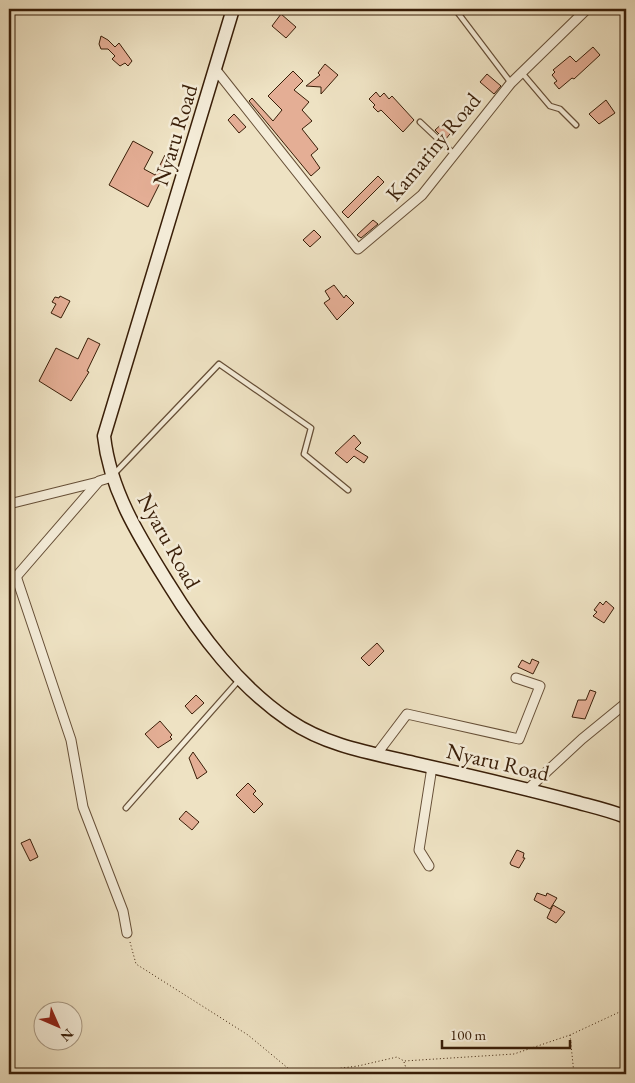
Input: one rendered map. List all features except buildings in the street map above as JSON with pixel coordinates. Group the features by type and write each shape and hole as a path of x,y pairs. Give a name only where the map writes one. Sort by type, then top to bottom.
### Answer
{"main road":[{"name":"Nyaru Road","path":"233,9 216,70 109,414 104,436 112,477 139,535 189,617 240,678 263,701 290,722 324,740 376,755 528,789 626,817"}],"street":[{"name":"Kamariny Road","path":"216,70 358,249 422,195 511,83 587,9"},
{"path":"9,504 112,477"},
{"path":"9,585 99,481"},
{"path":"16,576 71,740 83,806 123,911 127,933"},
{"path":"376,755 406,714 519,738 540,686 516,678"},
{"path":"528,789 582,738 626,703"},
{"path":"429,866 419,850 432,767"}],"lane":[{"path":"454,9 511,83"},
{"path":"522,72 550,106 560,109 576,125"},
{"path":"420,122 454,154"},
{"path":"112,477 219,364 311,428 304,454 348,490"},
{"path":"126,808 240,678"}],"path":[{"path":"127,933 136,964 248,1035 295,1074 358,1066 397,1057 404,1061 514,1054 570,1035 626,1009"},
{"path":"570,1035 574,1074"},
{"path":"404,1061 408,1074"}]}
